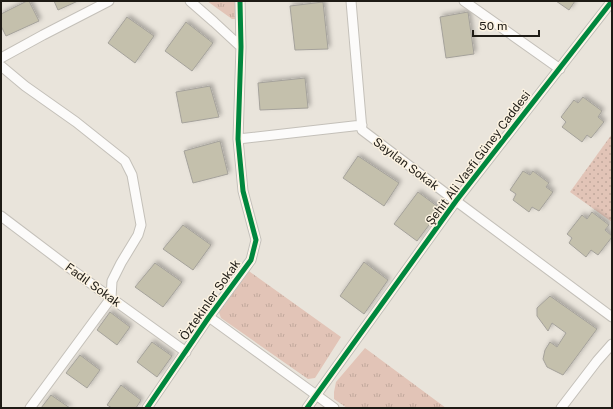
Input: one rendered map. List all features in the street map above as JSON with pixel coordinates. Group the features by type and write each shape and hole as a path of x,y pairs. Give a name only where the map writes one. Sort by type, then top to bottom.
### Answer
{"street":[{"path":"1,58 109,1"},
{"path":"190,1 241,47"},
{"name":"Öztekinler Sokak","path":"147,408 209,317 251,260 256,240 243,191 238,139 241,47 240,1"},
{"path":"238,139 362,125 351,1"},
{"path":"464,1 560,69"},
{"name":"Şehit Ali Vasfi Güney Caddesi","path":"307,408 456,202 612,1"},
{"path":"1,66 25,86 76,122 125,161 132,175 140,225 138,235 112,281 111,298 30,408"},
{"name":"Sayılan Sokak","path":"362,125 362,130 456,202 612,317"},
{"name":"Fadıl Sokak","path":"1,216 75,272 186,352"},
{"path":"209,317 334,408"},
{"path":"561,408 612,344"}],"green space":[{"path":"207,1 235,1 236,19 232,19"},
{"path":"612,134 612,222 570,192"},
{"path":"246,269 341,337 315,378 308,379 221,318 218,310"},
{"path":"365,348 446,408 347,408 334,399 336,382"}],"building":[{"path":"29,1 39,21 6,36 1,26 1,14"},
{"path":"54,1 78,1 58,10"},
{"path":"556,1 575,1 569,10"},
{"path":"323,2 328,49 295,50 290,6"},
{"path":"468,12 474,54 446,58 440,17"},
{"path":"127,17 154,36 135,63 108,43"},
{"path":"186,22 213,43 192,71 165,51"},
{"path":"305,78 308,108 260,110 258,83"},
{"path":"210,86 219,117 182,123 176,92"},
{"path":"583,97 602,111 598,117 604,122 591,138 587,135 582,142 562,127 566,122 561,117 574,100 578,103"},
{"path":"220,141 228,174 193,183 184,151"},
{"path":"358,156 399,183 384,206 343,178"},
{"path":"523,171 530,175 533,171 549,183 546,187 553,192 539,211 532,207 529,212 513,200 516,194 510,190"},
{"path":"418,192 441,209 417,241 394,224"},
{"path":"592,212 609,225 605,230 612,237 598,255 591,250 586,257 569,243 572,238 567,234 582,215 587,219"},
{"path":"183,225 211,245 193,270 163,249"},
{"path":"364,262 388,280 364,314 340,296"},
{"path":"155,263 182,282 163,307 135,287"},
{"path":"550,296 597,329 563,375 547,367 543,359 545,350 550,342 557,347 566,333 552,323 548,331 537,316 537,308"},
{"path":"110,312 130,327 117,345 97,330"},
{"path":"152,342 172,356 157,377 137,362"},
{"path":"80,355 100,370 87,388 66,373"},
{"path":"121,385 141,400 136,408 112,408 107,405"},
{"path":"51,395 70,408 41,408"}],"cycle path":[{"path":"147,408 209,317 251,260 256,240 243,191 238,139 241,47 240,1"},
{"path":"307,408 456,201 612,1"}]}
